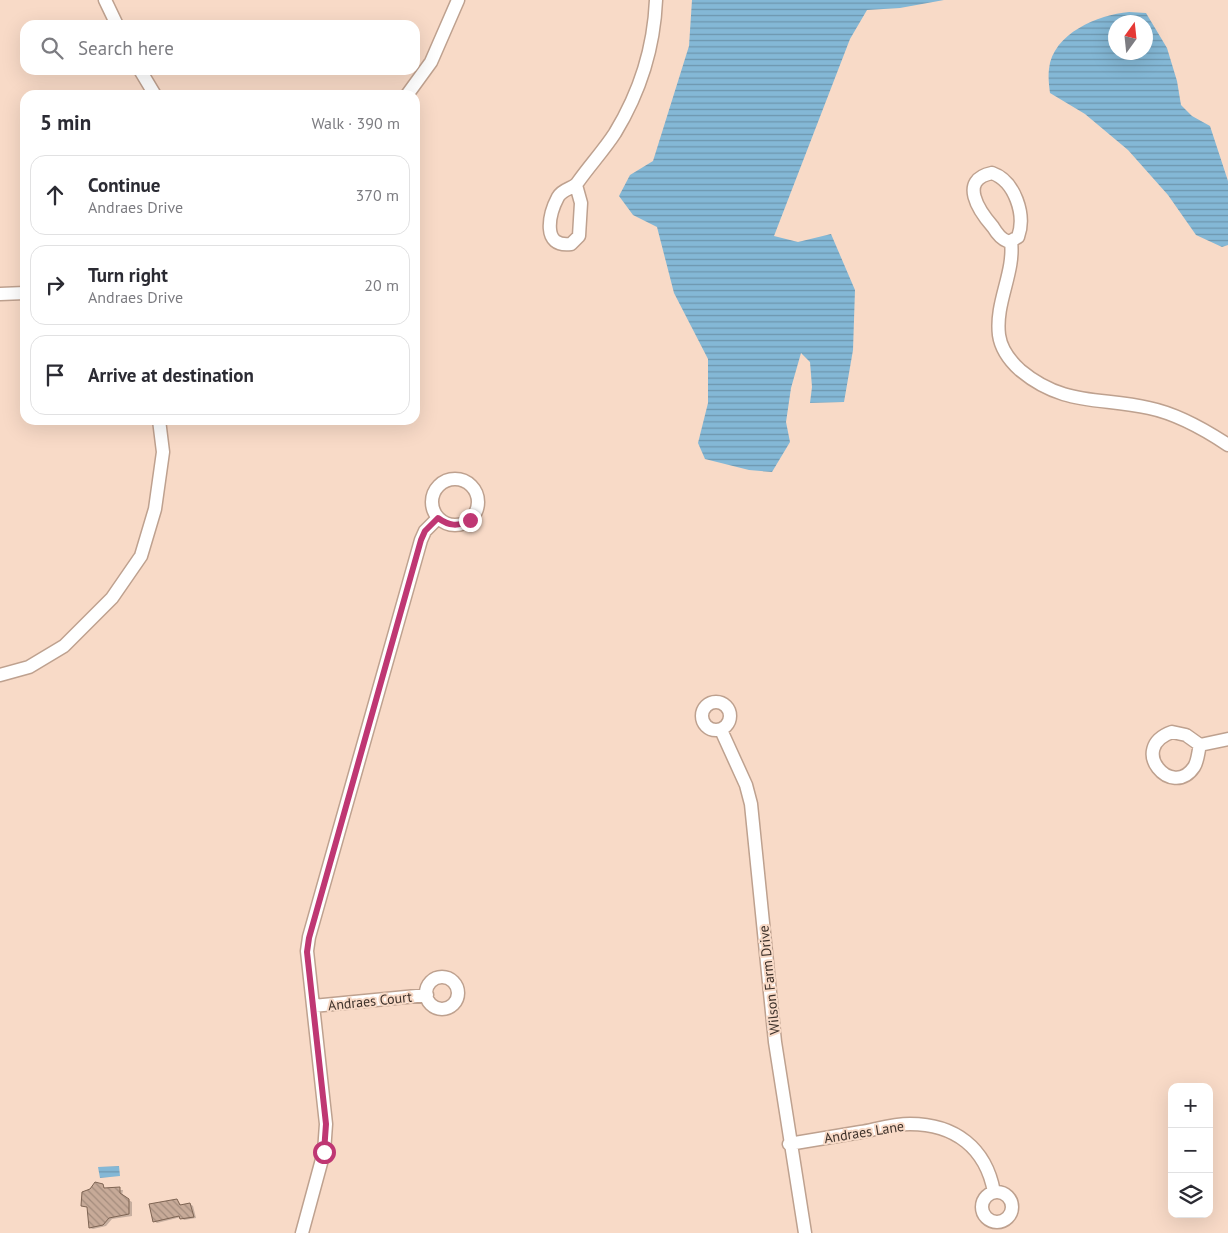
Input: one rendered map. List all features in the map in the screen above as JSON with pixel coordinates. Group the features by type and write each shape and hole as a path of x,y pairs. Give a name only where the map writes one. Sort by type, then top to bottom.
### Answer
{"street":[{"path":"105,0 115,20"},
{"path":"410,90 431,62 458,0"},
{"path":"576,185 614,134 632,102 644,73 651,42 656,0"},
{"path":"143,75 152,90"},
{"path":"992,173 999,175 1006,181 1015,197 1020,225 1018,237 1011,241 999,235 984,217 975,200 975,186 983,175 992,173"},
{"path":"1011,241 1012,257 998,322 1002,346 1015,365 1039,383 1061,395 1149,408 1199,427 1228,445"},
{"path":"0,294 20,293"},
{"path":"0,675 29,667 64,646 112,598 141,556 155,509 163,452 160,425"},
{"path":"302,1233 324,1152 326,1124 307,952 309,938 421,540 425,531 438,518"},
{"name":"Wilson Farm Drive","path":"721,730 746,785 751,804 775,1042 789,1144 805,1233"},
{"path":"1200,745 1228,739"},
{"name":"Andraes Court","path":"313,1006 426,995"},
{"name":"Andraes Lane","path":"789,1144 910,1124 941,1128 964,1140 976,1150 989,1171 994,1192"}],"water":[{"path":"692,0 944,0 900,8 867,10 850,39 774,236 798,242 831,234 855,290 853,350 844,402 810,403 812,387 810,362 801,353 791,388 786,422 790,442 772,472 749,470 705,459 698,443 708,403 708,359 674,293 657,227 633,215 619,196 630,175 653,161 689,46"},
{"path":"1129,12 1146,13 1147,15 1113,15"},
{"path":"1108,16 1108,60 1153,60 1153,25 1167,48 1177,81 1181,105 1192,116 1210,126 1228,181 1228,245 1222,247 1196,235 1168,195 1128,150 1085,114 1050,93 1049,69 1052,56 1059,45 1079,28"},
{"path":"119,1166 120,1176 100,1178 98,1167"}],"building":[{"path":"95,1182 103,1184 104,1188 120,1187 120,1193 129,1199 129,1214 109,1218 103,1225 89,1228 87,1207 81,1206 82,1192 90,1189"},
{"path":"177,1199 180,1205 190,1203 194,1217 180,1219 179,1216 153,1222 149,1204"}],"route":[{"path":"324,1152 326,1124 307,952 309,938 421,540 425,531 438,518 444,522 457,525 470,520"}]}
